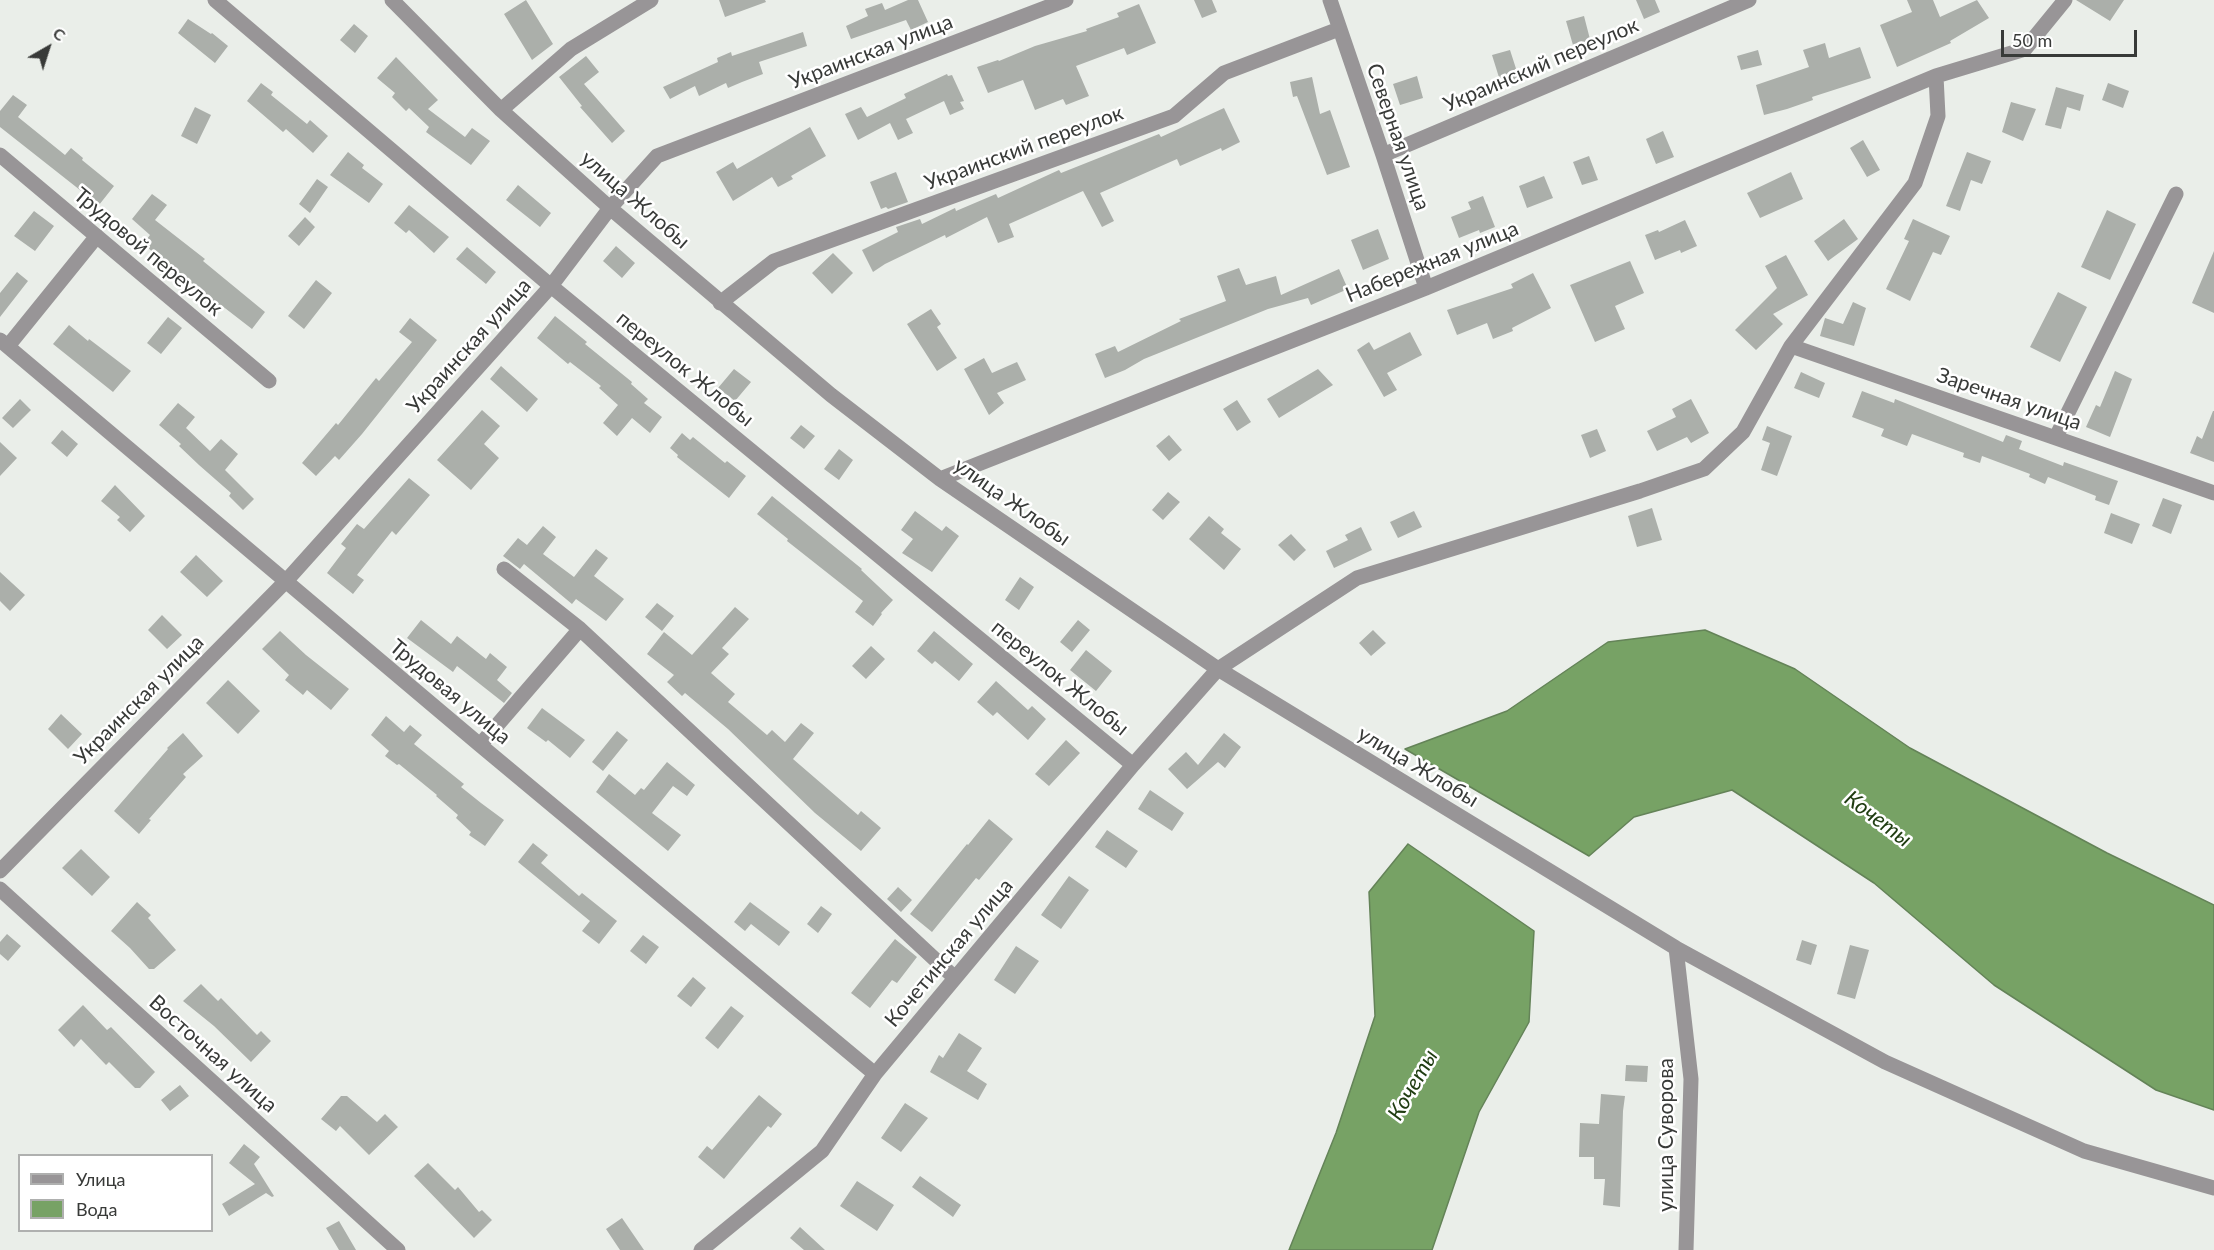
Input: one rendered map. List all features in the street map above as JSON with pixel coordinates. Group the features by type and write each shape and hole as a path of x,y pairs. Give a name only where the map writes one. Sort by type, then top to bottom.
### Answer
{"street":[{"name":"переулок Жлобы","path":"215,0 551,286 1133,765"},
{"name":"улица Жлобы","path":"392,0 501,110 610,208 831,395 940,479 1218,669 1676,948 1885,1062 2084,1151 2214,1188"},
{"path":"501,110 571,49 651,0"},
{"name":"Украинская улица","path":"0,871 287,580 551,286 610,208 657,156 1066,0"},
{"name":"Северная улица","path":"1330,0 1426,288"},
{"name":"Украинский переулок","path":"1383,155 1749,0"},
{"name":"Набережная улица","path":"940,479 1426,288 1936,76 2025,49 2065,0"},
{"name":"Украинский переулок","path":"720,303 774,261 1174,116 1224,73 1339,29"},
{"path":"1218,669 1357,578 1640,491 1704,469 1743,432 1791,346 1915,183 1938,116 1936,76"},
{"name":"Трудовой переулок","path":"0,155 269,381"},
{"path":"2056,437 2176,194"},
{"path":"4,343 97,236"},
{"name":"Трудовая улица","path":"4,343 480,745 875,1074"},
{"name":"Заречная улица","path":"1791,346 2214,493"},
{"path":"504,569 580,629 955,978"},
{"path":"480,745 580,629"},
{"name":"Кочетинская улица","path":"700,1250 822,1151 875,1074 1133,765 1218,669"},
{"name":"Восточная улица","path":"0,890 398,1250"},
{"name":"улица Суворова","path":"1676,948 1691,1079 1686,1250"}],"water":[{"name":"Кочеты","path":"1705,630 1795,669 1910,748 2107,853 2214,905 2214,1110 2156,1090 1994,985 1874,883 1732,790 1634,817 1589,856 1405,749 1507,711 1608,642"},
{"name":"Кочеты","path":"1408,844 1534,931 1529,1022 1479,1112 1432,1250 1289,1250 1336,1133 1375,1016 1369,892"}],"building":[{"path":"526,0 553,44 532,60 504,14"},
{"path":"719,0 765,0 766,2 725,17"},
{"path":"908,0 918,0 928,22 911,30 906,20 851,39 846,26 868,16 865,9 882,3 885,10"},
{"path":"1194,0 1212,0 1217,12 1202,18"},
{"path":"1636,0 1655,0 1660,12 1644,19"},
{"path":"1907,0 1933,0 1940,17 1977,0 1989,18 1950,41 1951,43 1897,67 1880,25 1912,12"},
{"path":"2076,0 2124,0 2110,21"},
{"path":"1139,4 1156,43 1127,55 1124,48 1076,66 1089,96 1066,105 1063,99 1035,110 1023,80 988,93 977,67 999,61 1035,46 1087,31 1086,29 1119,17 1117,13"},
{"path":"1584,16 1592,47 1575,52 1566,21"},
{"path":"188,19 212,33 228,46 215,63 178,33"},
{"path":"354,24 368,36 355,53 340,40"},
{"path":"803,32 807,46 759,62 763,74 728,88 726,83 699,96 695,86 670,99 663,87 718,62 717,58 731,52 732,56"},
{"path":"1825,43 1829,58 1860,47 1871,78 1812,97 1813,100 1787,109 1764,115 1756,85 1809,67 1803,50"},
{"path":"1510,50 1520,81 1502,87 1492,55"},
{"path":"1758,50 1762,65 1741,70 1737,56"},
{"path":"586,56 599,72 584,84 625,131 612,143 580,107 582,106 559,77"},
{"path":"396,57 438,100 428,109 465,137 472,128 490,141 471,165 426,132 429,127 409,108 406,111 392,97 395,93 377,78"},
{"path":"947,74 952,75 964,101 960,102 964,109 950,115 944,101 906,119 913,133 898,140 890,123 858,140 845,114 861,107 867,117 906,98 904,94"},
{"path":"1417,76 1423,98 1400,105 1393,84"},
{"path":"1312,77 1320,114 1330,110 1350,167 1327,175 1297,96 1293,97 1290,82"},
{"path":"261,83 273,92 271,95 307,124 310,120 328,136 313,153 286,129 283,132 247,101"},
{"path":"2108,83 2129,91 2123,108 2102,100"},
{"path":"2056,87 2084,95 2080,111 2067,107 2061,129 2045,125"},
{"path":"13,95 27,105 18,117 65,155 71,148 114,186 99,205 0,127 0,111"},
{"path":"2011,102 2036,109 2023,141 2002,132"},
{"path":"195,107 211,115 197,144 181,136"},
{"path":"1224,108 1240,142 1180,166 1177,159 1100,193 1114,221 1102,227 1083,191 1009,224 1014,237 998,243 987,217 946,238 945,235 873,272 862,250 898,232 896,227 920,219 922,224 955,208 956,211 996,194 998,198 1059,170 1061,173 1159,134 1161,137"},
{"path":"810,127 826,156 791,176 793,179 778,187 772,177 733,201 716,172 733,162 737,169"},
{"path":"1663,131 1674,157 1656,164 1646,139"},
{"path":"1863,140 1880,170 1867,177 1850,148"},
{"path":"348,152 364,165 362,168 383,184 369,203 330,175"},
{"path":"1967,152 1991,161 1982,184 1971,180 1960,211 1946,206"},
{"path":"1589,156 1598,180 1582,185 1573,162"},
{"path":"896,172 908,202 881,209 870,182"},
{"path":"1791,172 1803,199 1760,218 1747,193"},
{"path":"1544,176 1553,198 1527,208 1519,186"},
{"path":"317,179 328,187 310,213 299,204"},
{"path":"518,185 551,213 540,227 506,200"},
{"path":"152,194 167,205 155,220 205,259 203,261 265,312 252,329 221,305 218,309 202,296 204,293 143,244 150,235 132,219"},
{"path":"1483,196 1495,227 1480,233 1479,230 1459,238 1451,217 1471,209 1468,202"},
{"path":"409,205 449,237 434,253 409,230 406,233 394,223"},
{"path":"2107,210 2136,224 2110,280 2081,267"},
{"path":"34,211 54,226 35,251 14,236"},
{"path":"305,217 315,227 299,246 288,236"},
{"path":"1844,219 1858,239 1828,261 1814,241"},
{"path":"1913,219 1950,236 1941,255 1933,252 1910,301 1886,289 1909,241 1904,239"},
{"path":"1685,220 1697,246 1655,260 1645,235 1658,230 1659,232"},
{"path":"1378,229 1389,259 1363,270 1351,240"},
{"path":"616,246 635,263 622,278 603,261"},
{"path":"467,247 496,272 486,284 456,259"},
{"path":"2214,251 2214,313 2192,303"},
{"path":"833,253 853,273 832,294 812,273"},
{"path":"1786,255 1808,295 1773,314 1783,324 1756,350 1735,330 1777,288 1765,266"},
{"path":"1630,261 1644,293 1615,306 1625,329 1595,342 1570,285"},
{"path":"1239,268 1246,285 1276,276 1281,295 1339,269 1348,289 1311,305 1308,298 1268,309 1144,359 1105,378 1095,354 1115,346 1118,352 1181,321 1179,319 1226,301 1217,276"},
{"path":"17,272 28,281 0,317 0,293"},
{"path":"1533,273 1551,308 1512,328 1513,331 1493,339 1487,323 1457,335 1447,310 1513,288 1511,284"},
{"path":"316,280 332,293 304,329 288,316"},
{"path":"2058,292 2087,307 2060,362 2030,347"},
{"path":"1853,302 1866,308 1854,346 1820,336 1825,318 1843,324"},
{"path":"931,309 941,324 937,327 957,358 937,371 907,324"},
{"path":"555,316 632,382 631,384 648,399 644,403 662,417 650,433 632,418 617,436 603,423 618,405 599,388 601,386 570,362 568,364 537,338"},
{"path":"168,317 182,328 161,354 147,343"},
{"path":"410,318 437,340 339,460 335,456 316,476 302,463 336,423 338,425 376,378 379,381 412,342 399,332"},
{"path":"69,325 131,371 113,392 53,344"},
{"path":"1410,332 1422,355 1387,373 1397,390 1384,397 1357,350 1369,342 1374,350"},
{"path":"984,358 992,373 1017,362 1026,380 997,393 1004,403 989,415 964,369"},
{"path":"501,366 538,399 527,412 490,379"},
{"path":"734,369 751,382 735,401 718,388"},
{"path":"1318,369 1333,385 1279,418 1267,399"},
{"path":"2115,371 2132,379 2110,437 2086,427 2096,405 2100,407"},
{"path":"1801,372 1825,383 1819,398 1794,388"},
{"path":"1862,391 1894,403 1895,399 2003,442 2006,435 2022,441 2019,449 2063,466 2064,462 2118,481 2109,505 2095,500 2096,496 2048,477 2045,484 2029,477 2030,474 1982,456 1980,463 1963,457 1964,453 1912,434 1907,446 1881,436 1884,429 1852,417"},
{"path":"20,399 31,410 13,428 2,418"},
{"path":"1691,399 1709,433 1691,443 1687,437 1657,451 1647,431 1676,417 1672,409"},
{"path":"1237,400 1251,422 1237,431 1223,409"},
{"path":"178,403 195,417 186,428 210,451 221,439 238,454 225,470 254,499 243,510 229,496 231,493 159,425"},
{"path":"482,410 500,426 484,444 499,458 471,490 437,460"},
{"path":"2213,411 2214,462 2190,453 2197,436 2202,439"},
{"path":"801,425 815,436 804,449 790,438"},
{"path":"1767,426 1792,436 1777,476 1761,470 1770,443 1762,440"},
{"path":"1597,429 1606,451 1590,458 1581,435"},
{"path":"62,430 78,444 67,457 51,443"},
{"path":"682,433 690,440 693,437 725,463 727,461 746,476 729,498 677,457 678,455 670,448"},
{"path":"1169,435 1182,450 1169,461 1156,446"},
{"path":"0,442 17,458 0,476"},
{"path":"839,449 853,460 839,480 824,469"},
{"path":"409,478 430,495 396,535 392,531 357,575 364,580 353,594 327,573 346,548 341,544 357,524 364,529"},
{"path":"115,485 145,516 130,532 117,520 120,517 101,501"},
{"path":"1168,492 1180,502 1163,520 1152,510"},
{"path":"772,496 862,569 893,600 873,626 855,612 863,601 787,541 788,539 757,514"},
{"path":"2163,498 2182,505 2171,534 2152,526"},
{"path":"1652,508 1662,540 1637,547 1628,516"},
{"path":"915,511 942,531 946,526 959,536 932,572 902,553 913,539 901,530"},
{"path":"1414,511 1422,527 1398,538 1390,522"},
{"path":"2111,513 2140,524 2132,544 2104,533"},
{"path":"1209,516 1224,529 1221,533 1241,549 1224,570 1189,539"},
{"path":"543,526 556,537 543,554 574,577 596,549 608,558 594,576 624,599 606,621 576,599 572,604 524,564 520,569 503,556 518,538 527,545"},
{"path":"1361,527 1372,550 1334,568 1326,551 1348,540 1345,535"},
{"path":"1291,534 1306,550 1294,561 1278,545"},
{"path":"196,555 223,581 207,597 180,572"},
{"path":"0,572 25,595 10,611 0,601"},
{"path":"1020,577 1034,587 1019,610 1005,600"},
{"path":"657,603 674,616 662,631 645,617"},
{"path":"735,607 749,619 722,648 729,654 711,673 735,694 728,702 767,735 772,730 785,742 801,723 814,733 793,759 858,815 861,811 881,828 861,851 815,813 728,729 685,693 682,696 667,682 674,675 647,654 664,632 692,655"},
{"path":"162,615 182,635 167,649 148,630"},
{"path":"421,620 451,644 457,636 486,659 490,653 507,667 497,680 512,693 504,703 457,666 453,672 407,638"},
{"path":"1078,620 1090,630 1072,652 1060,642"},
{"path":"1373,630 1386,643 1371,656 1359,643"},
{"path":"280,631 349,689 331,710 307,690 303,695 285,680 289,675 262,649"},
{"path":"934,631 973,664 959,681 935,661 932,664 917,651"},
{"path":"871,646 885,659 866,679 852,666"},
{"path":"1086,650 1112,671 1096,691 1070,670"},
{"path":"228,680 260,711 238,734 206,703"},
{"path":"996,681 1028,710 1032,706 1046,719 1028,740 997,712 993,716 977,702"},
{"path":"542,708 585,740 570,758 548,740 546,742 527,728"},
{"path":"61,714 82,734 68,749 48,729"},
{"path":"386,716 404,732 410,725 422,735 414,744 464,784 461,787 504,820 485,846 469,835 471,832 456,818 458,815 437,795 399,764 397,765 385,756 389,751 371,735"},
{"path":"617,731 628,740 603,771 592,762"},
{"path":"183,733 203,756 183,774 186,777 149,819 151,820 139,834 114,811 167,748"},
{"path":"1224,733 1241,747 1225,768 1218,762 1187,789 1168,769 1186,752 1198,765"},
{"path":"1066,740 1080,753 1049,786 1035,774"},
{"path":"667,762 695,785 687,796 673,786 652,813 681,835 668,851 596,792 609,774 635,795 641,788 644,790"},
{"path":"1150,790 1184,813 1172,831 1138,809"},
{"path":"989,819 1013,839 979,880 976,878 932,932 910,914"},
{"path":"1107,830 1138,851 1126,868 1095,847"},
{"path":"533,843 548,855 541,863 579,896 582,893 617,921 599,944 582,931 590,921 518,862"},
{"path":"81,849 110,877 92,896 62,868"},
{"path":"1069,876 1089,890 1061,929 1041,915"},
{"path":"898,887 912,900 901,912 887,899"},
{"path":"137,902 151,915 148,918 176,950 154,969 149,969 111,931"},
{"path":"750,902 790,932 779,946 751,924 745,931 734,922"},
{"path":"821,906 832,914 818,933 807,924"},
{"path":"7,934 21,946 8,961 0,954 0,942"},
{"path":"643,935 659,947 646,964 630,951"},
{"path":"895,939 917,957 897,983 892,980 870,1008 851,993"},
{"path":"1802,940 1817,945 1811,965 1796,960"},
{"path":"1850,945 1869,950 1855,999 1837,994"},
{"path":"1016,946 1039,961 1015,994 994,980"},
{"path":"693,977 706,988 691,1007 677,996"},
{"path":"201,984 218,1001 221,998 257,1035 261,1031 271,1041 251,1062 214,1026 183,1001"},
{"path":"83,1005 107,1030 111,1027 155,1072 140,1088 135,1088 109,1062 106,1065 81,1039 74,1047 58,1030"},
{"path":"731,1006 744,1016 718,1049 705,1038"},
{"path":"959,1033 982,1048 967,1071 987,1084 978,1100 930,1072 939,1055 943,1058"},
{"path":"1626,1065 1648,1066 1647,1082 1625,1081"},
{"path":"180,1085 189,1096 170,1111 161,1100"},
{"path":"1601,1094 1625,1096 1620,1207 1603,1205 1605,1179 1594,1179 1594,1157 1579,1157 1580,1123 1599,1124"},
{"path":"759,1095 782,1114 771,1128 768,1126 724,1179 698,1157 707,1146 712,1150"},
{"path":"341,1096 347,1096 377,1122 385,1114 398,1127 369,1155 340,1126 336,1131 321,1119"},
{"path":"905,1103 928,1118 901,1152 881,1138"},
{"path":"244,1144 260,1157 254,1164 274,1196 266,1193 229,1216 222,1204 255,1184 229,1163"},
{"path":"428,1163 455,1190 458,1187 479,1212 482,1210 492,1220 474,1238 414,1176"},
{"path":"920,1176 961,1205 953,1217 912,1187"},
{"path":"857,1181 894,1205 877,1231 840,1206"},
{"path":"622,1218 644,1250 620,1250 606,1229"},
{"path":"339,1221 356,1250 339,1250 326,1228"},
{"path":"800,1227 825,1250 804,1250 790,1238"}]}
